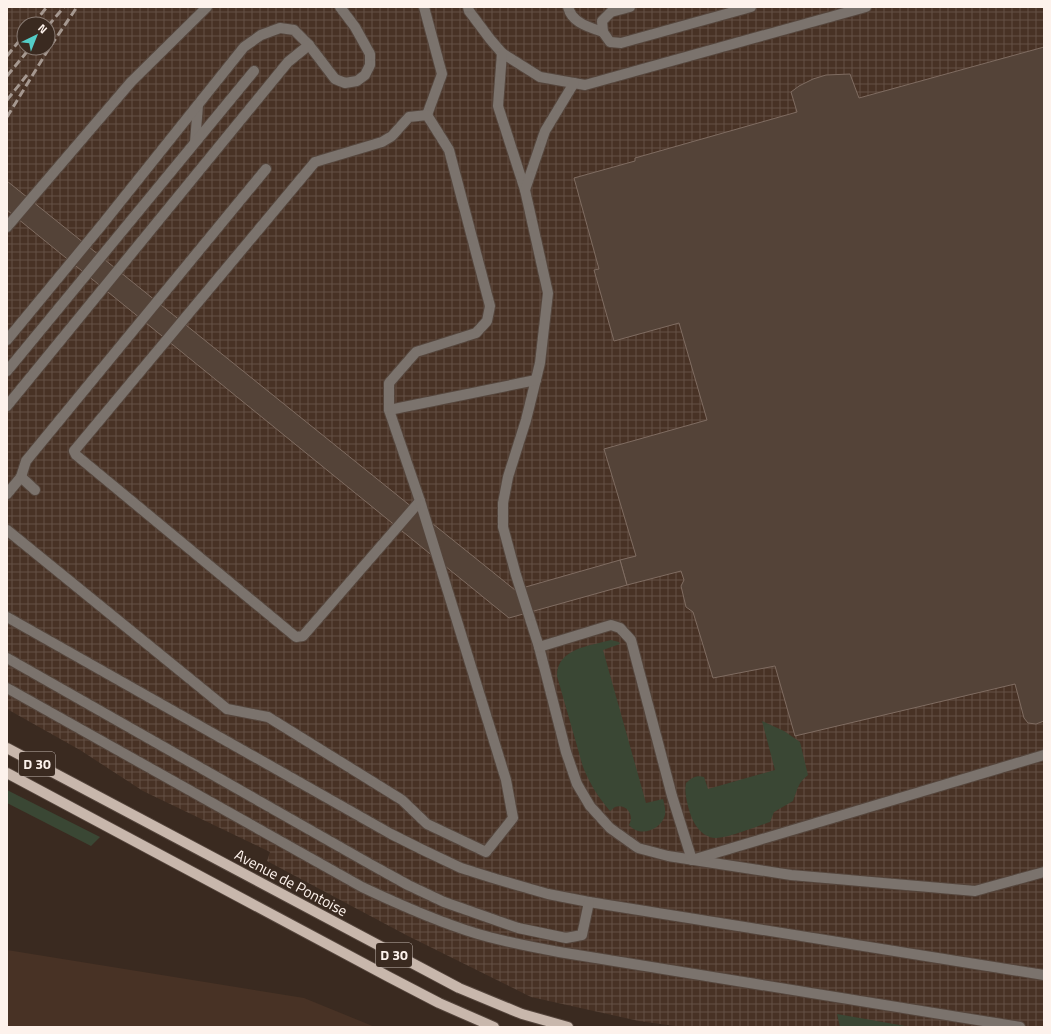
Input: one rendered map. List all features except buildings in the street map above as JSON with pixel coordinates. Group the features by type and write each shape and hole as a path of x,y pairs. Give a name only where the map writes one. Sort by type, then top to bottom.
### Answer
{"main road":[{"name":"Avenue de Pontoise","path":"7,748 447,982 503,1007 546,1022 568,1027"},
{"name":"D 30","path":"7,772 389,977 439,1003 494,1027"}],"lane":[{"path":"7,227 131,82 207,7"},
{"path":"7,340 101,226 244,47 261,35 280,28 294,30 309,45 335,79 346,83 356,81 365,75 370,65 370,54 355,27 340,7"},
{"path":"424,7 442,74 427,115"},
{"path":"468,7 469,11 490,39 502,52 540,76 585,85 866,7"},
{"path":"568,7 570,14 584,26 603,32"},
{"path":"630,7 610,12 602,21 603,32 610,42 621,43 751,7"},
{"path":"7,406 288,62 309,45"},
{"path":"502,52 498,106 525,190 548,294 540,364 526,420 508,477 503,503 503,527 566,752 577,784 590,806 610,828 638,848 668,856 692,860 791,874 975,891 1044,872"},
{"path":"7,371 254,71"},
{"path":"525,190 545,131 574,83"},
{"path":"195,142 198,105"},
{"path":"7,530 227,709 268,717 402,800 427,824 486,852 514,818 506,780 420,501 389,410 389,383 416,352 476,333 487,321 490,306 449,150 427,115"},
{"path":"420,501 302,636 296,637 76,455 74,451 315,162 382,142 392,136 409,117 427,115"},
{"path":"7,494 21,477 26,461 266,169"},
{"path":"389,410 536,380"},
{"path":"21,477 35,490"},
{"path":"7,617 391,834 461,868 496,880 548,894 589,902 1044,975"},
{"path":"538,648 611,625 620,628 631,640 672,796 692,860"},
{"path":"7,658 370,864 408,885 444,902 518,928 566,938 582,935 589,902"},
{"path":"7,688 362,887 400,905 478,934 559,952 1020,1027"},
{"path":"692,860 1044,755"}],"shaded area":[{"path":"7,7 1044,7 1044,1027 682,1027 639,1021 531,997 408,936 267,861 270,852 143,791 80,750 7,709"},
{"path":"7,950 304,998 375,1027 7,1027"}],"green space":[{"path":"611,640 619,642 620,644 603,650 646,803 663,799 665,815 663,820 655,828 644,832 634,829 629,825 631,817 626,808 619,806 610,811 588,779 583,767 557,676 558,667 562,659 569,654 585,647"},
{"path":"762,721 784,731 800,742 808,775 800,784 793,801 774,812 770,822 720,838 710,837 699,830 692,817 686,798 686,783 694,777 704,777 708,789 775,770"},
{"path":"7,790 100,837 91,846 7,803"},
{"path":"837,1014 911,1027 840,1027"}],"railway":[{"path":"40,16 47,7"},
{"path":"56,16 64,7"},
{"path":"7,117 48,50 77,7"},
{"path":"7,56 16,45"},
{"path":"7,76 23,56"},
{"path":"7,100 27,75"}]}
